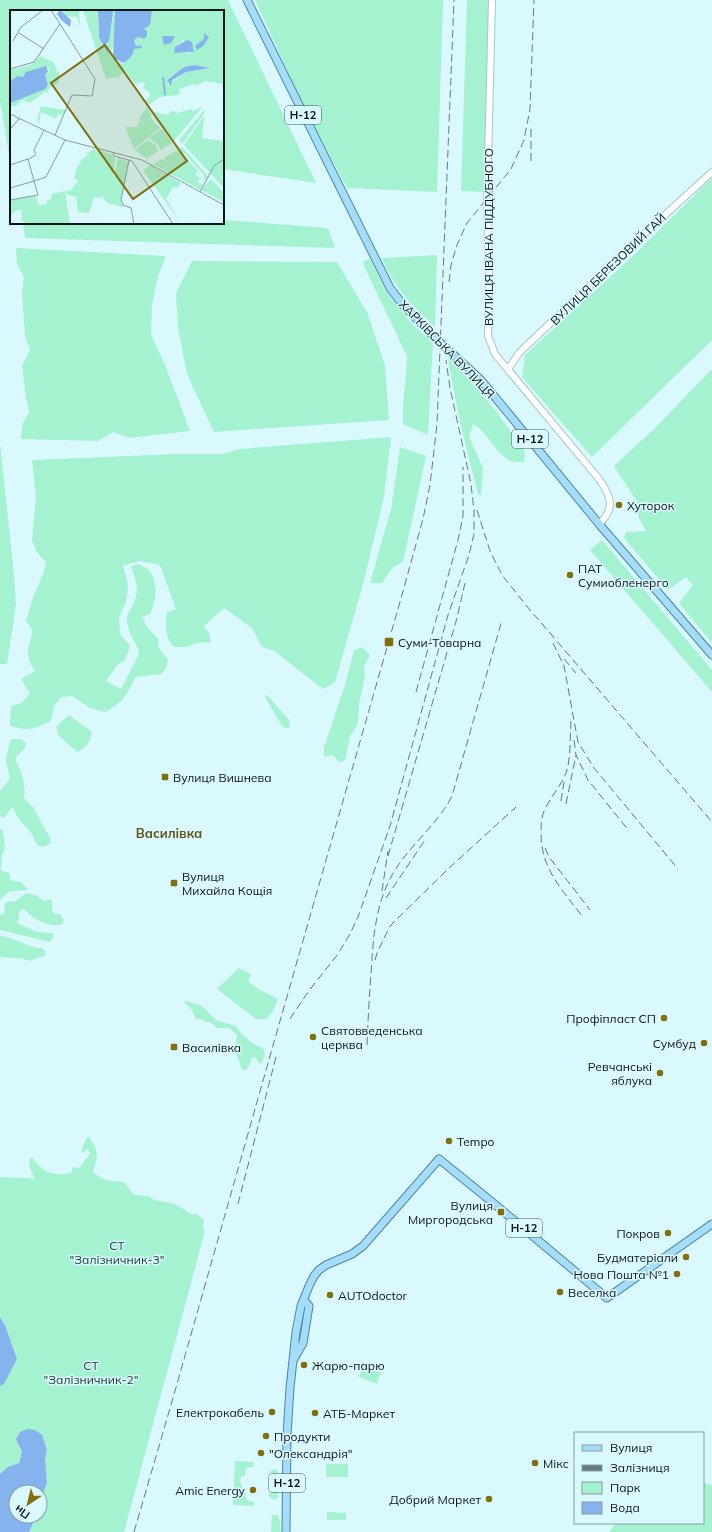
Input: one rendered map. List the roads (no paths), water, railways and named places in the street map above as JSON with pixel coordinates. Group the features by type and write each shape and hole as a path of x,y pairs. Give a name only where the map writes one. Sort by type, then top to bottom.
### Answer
{"main road":[{"name":"ХАРКІВСЬКА ВУЛИЦЯ","path":"246,0 390,288 404,306 429,332 481,380 599,524 712,656"},
{"name":"Н-12","path":"286,1532 287,1435 292,1361 296,1332 309,1286 319,1270 326,1265 352,1254 363,1246 438,1159 607,1298 712,1224"}],"street":[{"name":"ВУЛИЦЯ ІВАНА ПІДДУБНОГО","path":"492,0 487,200 489,277 488,336 495,354 599,479 608,492 611,502 606,518 599,524"},
{"name":"ВУЛИЦЯ БЕРЕЗОВИЙ ГАЙ","path":"508,369 520,352 643,235 712,172"}],"water":[{"path":"0,1317 5,1325 17,1359 4,1384 0,1386"},
{"path":"28,1429 35,1430 42,1435 47,1450 45,1458 47,1483 8,1484 8,1524 32,1524 29,1532 0,1532 0,1474 8,1467 19,1463 22,1452 16,1439 20,1432"}],"railway":[{"path":"134,1532 423,519 430,485 437,424 454,0"},
{"path":"449,282 451,265 457,245 467,223 511,169 524,140 530,109 534,0"},
{"path":"531,125 531,161"},
{"path":"290,1019 308,992 338,954 358,917 390,826 448,615 469,555 474,534 474,511 471,484 450,388 446,360"},
{"path":"416,692 458,540 463,516 463,467"},
{"path":"477,510 490,551 502,575 525,604 712,822"},
{"path":"388,856 457,618 465,583"},
{"path":"367,1045 374,934 383,895 395,870 409,851 440,816 452,796 502,620"},
{"path":"553,643 564,666 578,742 594,768 678,869"},
{"path":"564,659 576,673"},
{"path":"571,721 570,755 568,767 562,782 548,803 544,812 541,831 544,856 548,867 553,877 582,916"},
{"path":"574,740 576,755 588,780 629,831"},
{"path":"566,804 576,755"},
{"path":"561,801 564,782"},
{"path":"375,960 390,926 447,870 516,807"},
{"path":"386,898 425,840"},
{"path":"545,848 549,857 590,910"},
{"path":"382,891 388,851"},
{"path":"238,1204 276,1057"}],"place":[{"name":"Хуторок","path":"619,505"},
{"name":"ПАТ Сумиобленерго","path":"570,575"},
{"name":"Суми-Товарна","path":"389,642"},
{"name":"Вулиця Вишнева","path":"165,777"},
{"name":"Вулиця Михайла Кощія","path":"174,883"},
{"name":"Профіпласт СП","path":"664,1018"},
{"name":"Святовведенська церква","path":"313,1037"},
{"name":"Сумбуд","path":"704,1043"},
{"name":"Василівка","path":"174,1047"},
{"name":"Ревчанські яблука","path":"660,1073"},
{"name":"Tempo","path":"449,1141"},
{"name":"Вулиця Миргородська","path":"501,1212"},
{"name":"Покров","path":"668,1233"},
{"name":"Будматеріали","path":"686,1257"},
{"name":"Нова Пошта №1","path":"677,1274"},
{"name":"Веселка","path":"560,1292"},
{"name":"AUTOdoctor","path":"330,1295"},
{"name":"Жарю-парю","path":"304,1365"},
{"name":"Електрокабель","path":"272,1412"},
{"name":"АТБ-Маркет","path":"315,1413"},
{"name":"Продукти","path":"266,1436"},
{"name":"\"Олександрія\"","path":"261,1453"},
{"name":"Мікс","path":"535,1463"},
{"name":"Amic Energy","path":"253,1490"},
{"name":"Добрий Маркет","path":"489,1499"}],"district":[{"name":"Василівка","path":"169,833"}],"park label":[{"name":"СТ \"Залізничник-3\"","path":"117,1252"},
{"name":"СТ \"Залізничник-2\"","path":"91,1372"}]}
